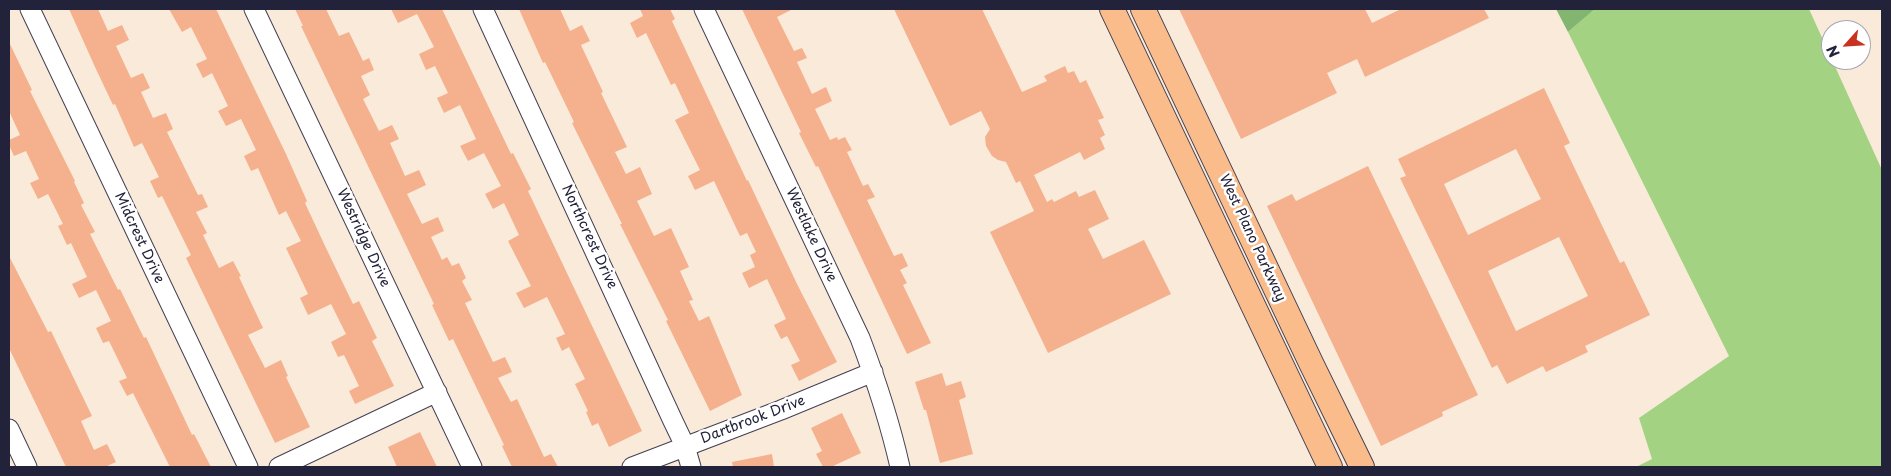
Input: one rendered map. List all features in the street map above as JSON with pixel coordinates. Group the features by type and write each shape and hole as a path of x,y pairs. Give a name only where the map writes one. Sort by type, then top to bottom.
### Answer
{"main road":[{"name":"West Plano Parkway","path":"1112,9 1330,467"},
{"name":"West Plano Parkway","path":"1143,9 1362,467"},
{"path":"1166,125 1190,108"}],"street":[{"name":"Midcrest Drive","path":"30,9 248,467"},
{"name":"Westridge Drive","path":"254,9 472,467"},
{"name":"Northcrest Drive","path":"483,9 684,446 691,467"},
{"name":"Westlake Drive","path":"704,9 860,338 893,435 900,467"},
{"name":"Dartbrook Drive","path":"632,467 781,410 873,372"},
{"path":"278,467 436,392"},
{"path":"9,429 27,467"}],"green space":[{"path":"1556,9 1595,9 1568,32"},
{"path":"1595,9 1809,9 1821,35 1821,70 1837,70 1882,170 1882,467 1636,467 1652,459 1639,418 1729,356 1568,32"}],"building":[{"path":"69,9 98,9 108,31 122,25 129,40 116,46 131,78 143,73 150,88 141,92 153,118 166,113 173,129 167,132 198,195 202,194 208,207 196,212 207,233 203,235 219,268 233,261 263,328 248,335 265,368 281,360 288,376 286,377 310,427 275,443 186,258 191,255 162,196 158,198 150,181 159,177 142,143 134,147"},
{"path":"169,9 216,9 286,154 307,201 305,203 353,304 359,301 377,338 372,341 394,386 355,404 349,391 359,386 344,355 338,357 331,342 346,334 331,304 308,315 300,298 308,294 286,248 301,241 286,211 279,215 258,168 251,171 244,156 256,150 241,119 226,126 218,111 228,106 212,73 203,78 196,64 207,59 191,27 182,32"},
{"path":"295,9 326,9 339,36 349,32 363,61 369,58 374,70 361,76 370,95 363,99 379,131 392,125 399,139 390,143 405,176 419,170 426,185 407,194 422,224 438,217 444,231 431,237 442,260 447,257 452,266 459,263 466,278 462,281 472,300 465,303 493,362 505,357 512,372 498,378 511,402 517,399 544,457 551,454 558,467 512,467 502,446 504,445 453,339 449,341 432,305 434,304 301,26 303,26"},
{"path":"391,9 442,9 511,154 513,153 531,189 528,191 642,431 609,447 598,423 592,426 586,412 588,411 575,384 585,379 569,347 562,351 556,338 565,334 547,297 524,308 516,293 531,286 508,241 519,235 504,203 493,209 485,194 501,186 484,153 468,161 460,146 476,139 460,105 444,113 437,98 448,93 435,66 426,70 419,54 434,47 417,14 398,23"},
{"path":"519,9 560,9 570,31 582,25 590,41 581,45 603,92 601,93 627,147 615,152 626,174 640,167 652,194 637,201 654,236 671,228 689,267 680,271 693,300 689,301 699,321 709,316 742,395 710,411"},
{"path":"640,9 670,9 675,19 672,21 747,181 837,362 799,381 791,365 800,361 787,336 781,339 774,325 786,319 767,279 749,288 742,273 755,267 750,255 756,252 747,233 740,236 714,181 695,190 688,176 700,170 675,120 689,113 675,83 671,85 646,33 637,38 630,23 643,16"},
{"path":"742,9 793,9 777,17 794,51 802,48 807,58 797,62 812,94 826,87 832,101 815,109 830,140 837,137 838,140 845,137 852,150 847,152 863,186 868,184 875,197 867,200 894,256 902,253 908,266 900,270 907,283 903,285 931,343 907,354 818,166 816,167 799,133 801,132"},
{"path":"894,9 982,9 1022,92 1047,81 1044,76 1065,66 1068,73 1074,71 1080,83 1086,80 1104,118 1098,120 1105,135 1100,138 1105,149 1084,160 1080,152 1034,175 1047,202 1052,199 1054,202 1076,191 1079,197 1095,190 1109,219 1088,229 1103,259 1144,240 1171,294 1048,353 990,232 1034,211 1020,181 1016,183 1006,162 992,156 986,146 985,137 990,129 981,111 950,126"},
{"path":"1179,9 1365,9 1372,23 1401,9 1484,9 1489,18 1365,77 1357,59 1327,73 1337,93 1241,139"},
{"path":"9,42 32,90 30,91 75,181 84,203 81,205 95,232 90,234 144,338 146,337 192,435 194,434 211,467 170,467 133,393 127,396 119,381 127,378 109,341 103,343 96,328 111,321 96,290 79,298 72,284 87,277 71,243 67,245 58,226 63,224 48,194 38,199 30,183 39,179 26,151 14,156 9,145 9,140 20,135 9,111"},
{"path":"1544,88 1570,143 1564,146 1620,263 1624,261 1650,315 1585,346 1588,352 1546,372 1543,366 1507,384 1497,365 1492,368 1400,178 1406,176 1398,159","holes":["1516,149 1541,199 1468,235 1444,184","1559,237 1588,296 1516,331 1488,271"]},
{"path":"1368,166 1478,395 1442,412 1443,416 1381,446 1267,206 1292,194 1296,201"},
{"path":"9,256 48,332 51,331 92,416 81,421 94,450 107,444 116,462 105,467 66,467 9,348"},
{"path":"942,373 946,386 961,381 966,397 959,400 973,454 940,463 926,410 924,410 915,382"},
{"path":"842,413 861,453 831,467 823,467 816,454 822,451 811,428"},
{"path":"420,432 437,467 397,467 388,447"},
{"path":"772,454 774,467 733,467 732,462"}]}
